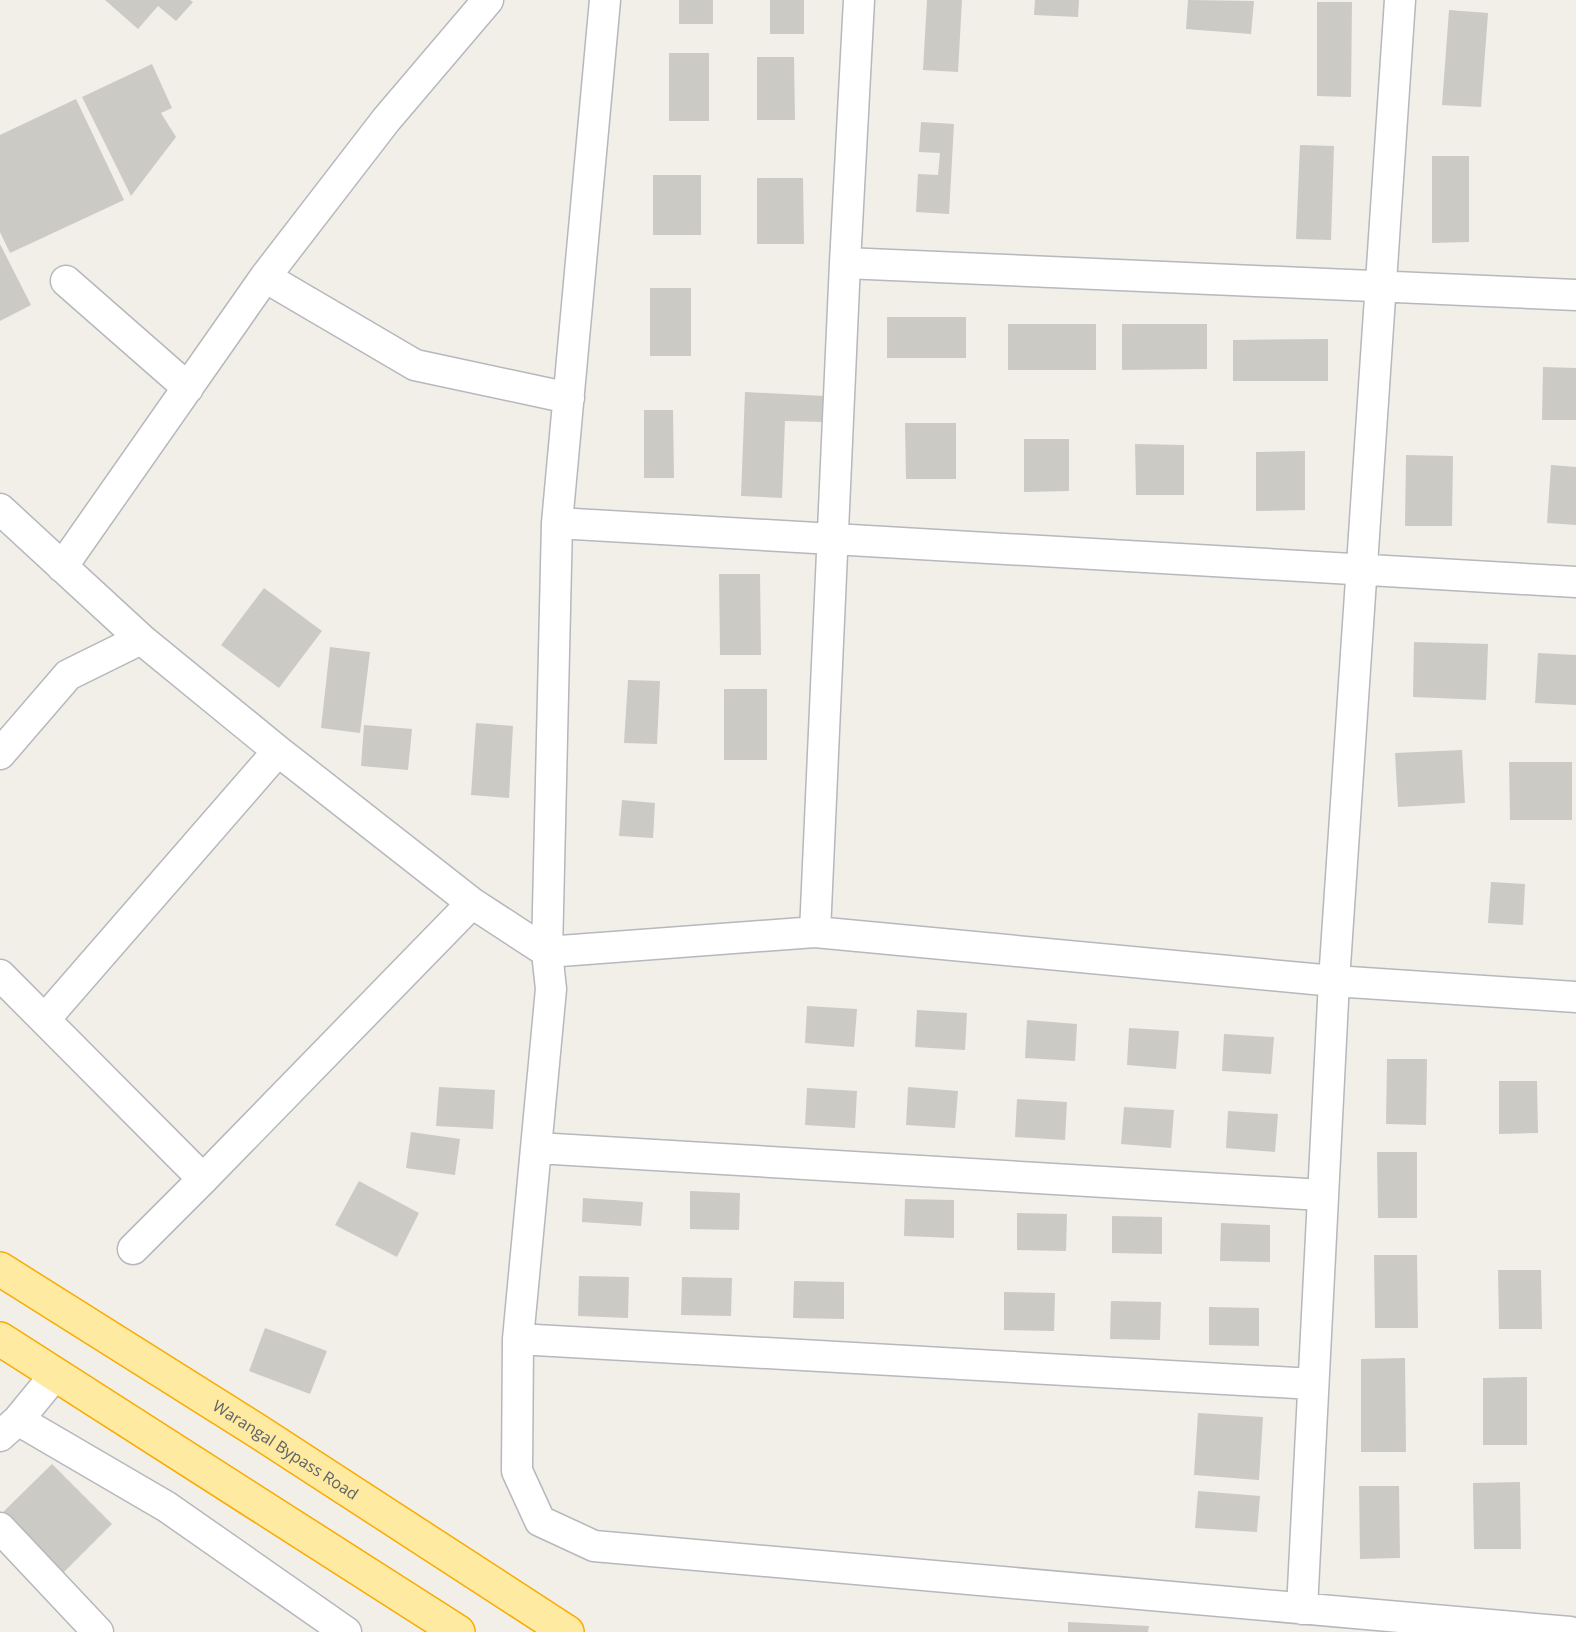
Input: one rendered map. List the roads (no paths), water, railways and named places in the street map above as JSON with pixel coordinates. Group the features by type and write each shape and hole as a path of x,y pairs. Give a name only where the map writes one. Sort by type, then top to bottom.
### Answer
{"highway":[{"name":"Warangal Bypass Road","path":"0,1269 269,1439 567,1632"},
{"path":"0,1339 458,1632"}],"street":[{"path":"62,567 265,277 386,120 488,0"},
{"path":"605,0 557,523 547,952 551,989 518,1339 517,1471 540,1521 594,1546 1302,1609 1380,1624 1570,1632"},
{"path":"815,932 844,263 860,0"},
{"path":"1302,1609 1334,981 1400,0"},
{"path":"844,263 1576,296"},
{"path":"265,277 415,365 568,398"},
{"path":"66,281 188,388"},
{"path":"0,509 141,639 278,751 472,903 547,952 815,932 1334,981 1576,997"},
{"path":"557,523 1576,582"},
{"path":"0,754 68,675 141,639"},
{"path":"45,1018 278,751"},
{"path":"133,1249 472,903"},
{"path":"0,975 203,1179"},
{"path":"537,1148 1322,1195"},
{"path":"518,1339 1313,1384"},
{"path":"55,1375 9,1428 167,1507 333,1628"},
{"path":"0,1528 98,1632"}]}
